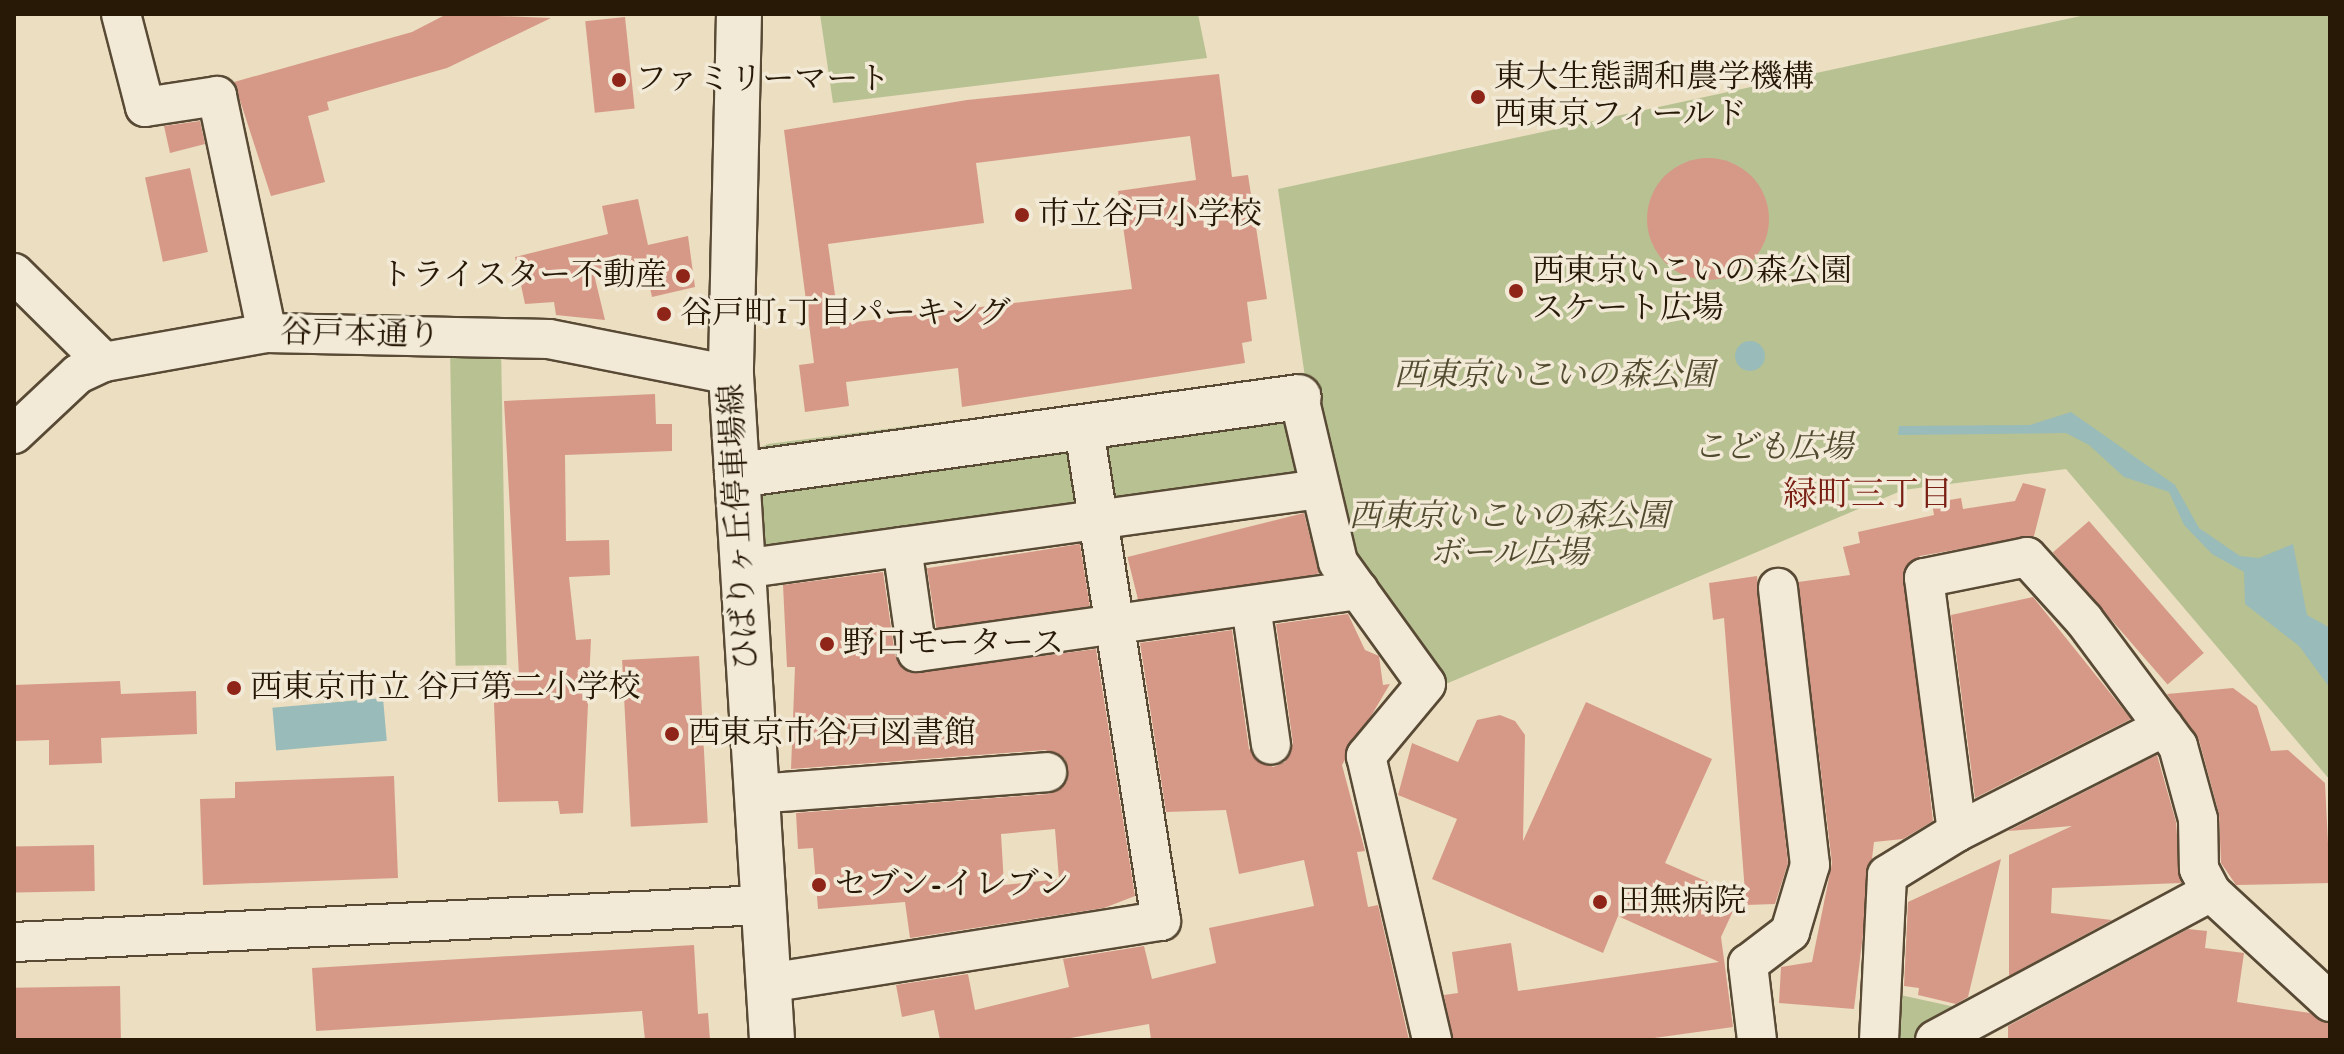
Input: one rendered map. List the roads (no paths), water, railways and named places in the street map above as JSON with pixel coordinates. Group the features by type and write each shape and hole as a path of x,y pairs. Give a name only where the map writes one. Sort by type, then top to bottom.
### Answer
{"main road":[{"name":"ひばりヶ丘停車場線","path":"739,14 731,375 772,1040"},
{"path":"737,475 1299,397"}],"street":[{"path":"121,14 145,107 217,96 267,333"},
{"path":"14,273 104,362"},
{"name":"谷戸本通り","path":"14,434 78,374 104,362 267,333 549,339 731,375"},
{"path":"1299,397 1338,562 1426,684 1366,756 1432,1040"},
{"path":"768,983 1161,921 1084,427"},
{"path":"742,569 1319,489"},
{"path":"902,547 917,652 1359,590"},
{"path":"1957,832 1924,578 2027,557 2178,746 2198,819 2199,869 2211,892 2330,1002"},
{"path":"1757,1040 1748,964 1790,932 1810,865 1778,588"},
{"path":"1251,606 1271,745"},
{"path":"1879,1040 1887,875 1957,832 2164,727"},
{"path":"756,794 1047,772"},
{"path":"1935,1040 2211,892"},
{"path":"14,942 763,905"}],"water":[{"path":"1750,341 1761,345 1765,356 1761,367 1750,371 1739,367 1735,356 1739,345"},
{"path":"2071,412 2175,485 2199,528 2240,556 2259,558 2293,544 2307,615 2330,628 2330,688 2299,646 2245,604 2244,572 2212,554 2184,525 2169,492 2124,477 2089,445 2066,433 1898,435 1899,426 2030,425"},
{"path":"383,698 387,741 276,751 272,708"}],"place":[{"name":"ファミリーマート","path":"619,80"},
{"name":"東大生態調和農学機構 西東京フィールド","path":"1478,97"},
{"name":"市立谷戸小学校","path":"1022,215"},
{"name":"トライスター不動産","path":"683,276"},
{"name":"西東京いこいの森公園 スケート広場","path":"1516,291"},
{"name":"谷戸町1丁目パーキング","path":"664,314"},
{"name":"野口モータース","path":"827,644"},
{"name":"西東京市立 谷戸第二小学校","path":"234,688"},
{"name":"西東京市谷戸図書館","path":"672,734"},
{"name":"セブン-イレブン","path":"819,885"},
{"name":"田無病院","path":"1600,902"}],"district":[{"name":"緑町三丁目","path":"1868,496"}],"park label":[{"name":"西東京いこいの森公園","path":"1554,376"},
{"name":"こども広場","path":"1773,448"},
{"name":"西東京いこいの森公園 ボール広場","path":"1509,536"}]}
